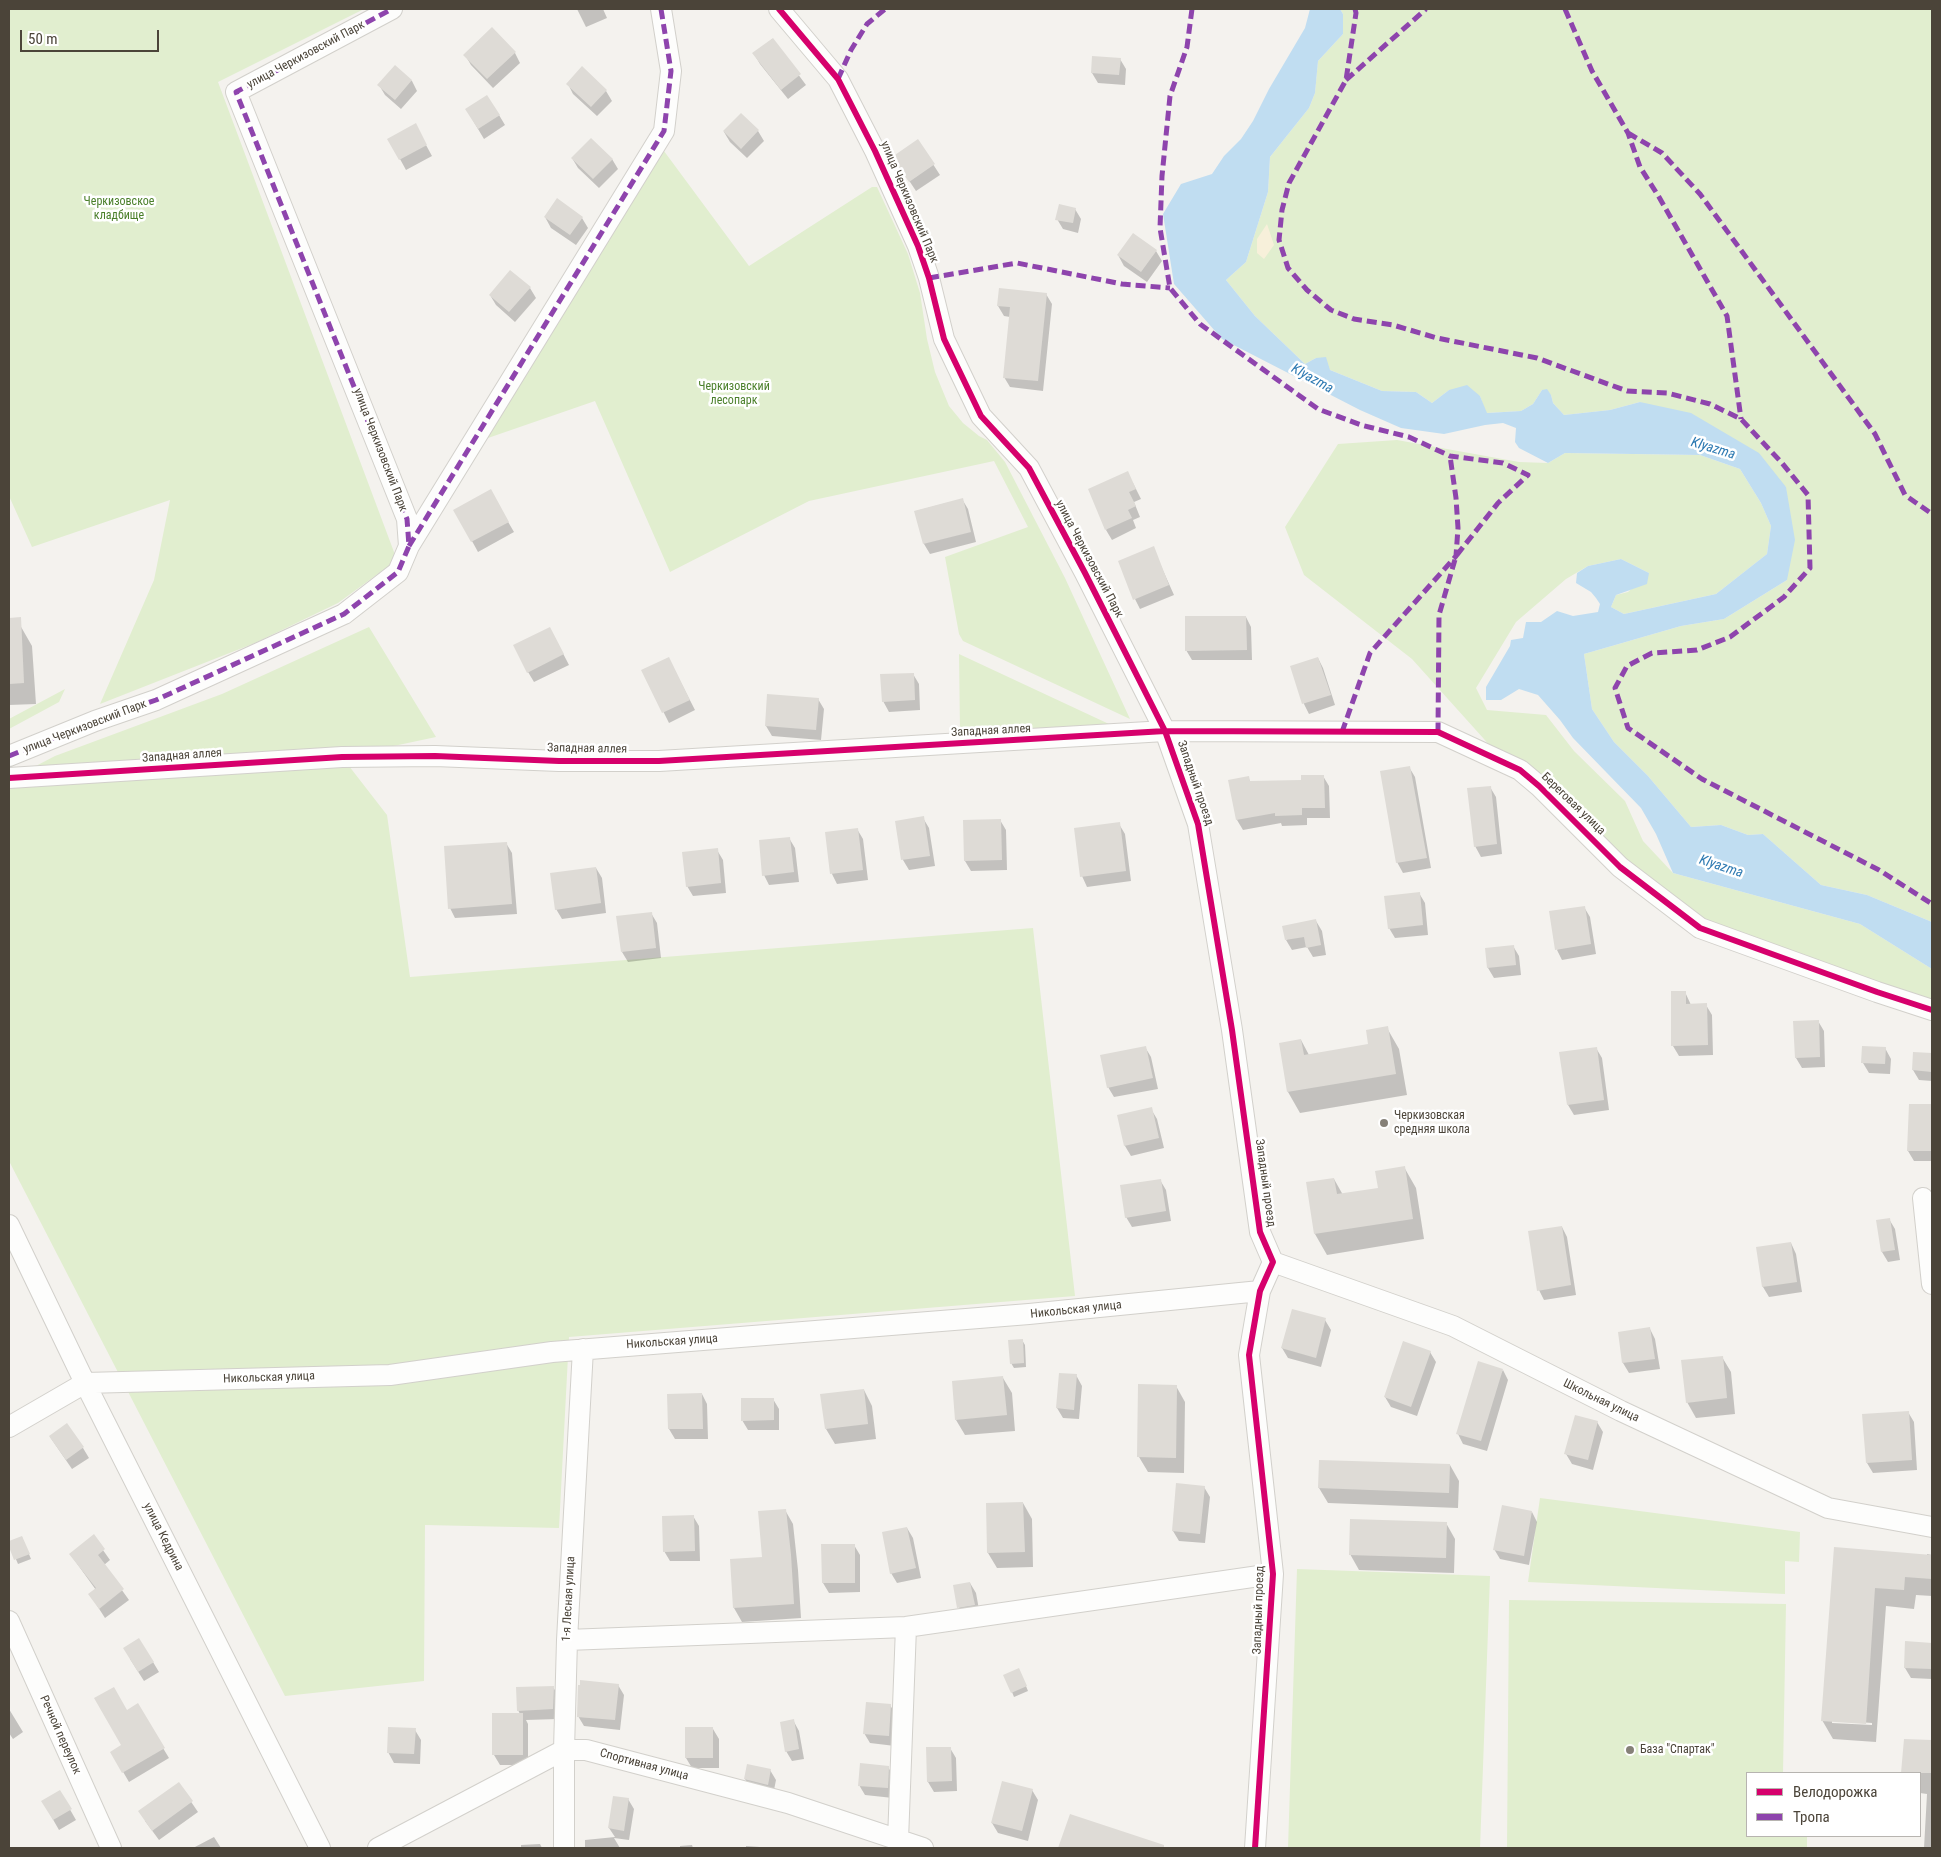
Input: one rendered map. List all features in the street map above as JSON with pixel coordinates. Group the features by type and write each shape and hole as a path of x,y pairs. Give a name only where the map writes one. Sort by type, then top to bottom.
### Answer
{"street":[{"name":"улица Черкизовский Парк","path":"9,756 94,721 156,700 344,614 398,572 408,546 408,519 236,92 392,9"},
{"path":"408,546 664,131 672,71 660,9"},
{"name":"улица Черкизовский Парк","path":"779,9 838,79 875,152 918,246 929,278 944,339 981,416 1029,468 1085,573 1165,731"},
{"name":"Западная аллея","path":"9,778 342,757 435,756 559,761 659,761 1165,731"},
{"name":"Береговая улица","path":"1165,731 1438,732 1520,770 1539,786 1620,867 1700,928 1932,1010"},
{"name":"Западный проезд","path":"1165,731 1198,824 1232,1030 1260,1232 1273,1262 1260,1291 1249,1355 1273,1574 1255,1848"},
{"path":"1923,1198 1932,1284"},
{"name":"улица Кедрина","path":"9,1225 85,1384 320,1848"},
{"name":"Школьная улица","path":"1273,1262 1453,1326 1621,1411 1828,1508 1932,1527"},
{"name":"Никольская улица","path":"85,1384 390,1375 583,1349 1029,1314 1260,1291"},
{"name":"1-я Лесная улица","path":"564,1848 567,1640 583,1349"},
{"path":"9,1427 85,1384"},
{"path":"567,1640 906,1628 1273,1574"},
{"name":"Речной переулок","path":"9,1621 110,1848"},
{"path":"898,1840 906,1628"},
{"name":"Спортивная улица","path":"378,1848 564,1750 586,1750 788,1802 923,1848"}],"green space":[{"name":"Черкизовское кладбище","path":"9,9 364,9 218,82 397,560 338,603 255,643 100,704 154,580 170,500 32,547 9,496"},
{"path":"1340,9 1932,9 1932,922 1867,895 1821,885 1763,834 1748,835 1721,825 1691,827 1648,776 1614,742 1592,709 1584,654 1681,626 1724,619 1787,580 1786,487 1640,402 1610,410 1564,415 1553,403 1551,395 1542,390 1533,404 1521,411 1486,413 1480,396 1449,390 1432,403 1416,392 1382,391 1330,370 1316,358 1305,364 1255,316 1226,280 1246,262 1268,192 1270,157 1309,108 1315,93 1318,61 1343,34 1343,14"},
{"name":"Черкизовский лесопарк","path":"661,147 749,266 872,187 877,187 908,254 920,293 927,339 935,372 949,406 963,423 987,440 1005,462 1065,578 1130,719 963,641 959,634 945,557 1028,527 994,461 809,501 670,572 595,401 462,447"},
{"path":"1397,440 1519,462 1548,463 1565,453 1700,455 1740,469 1761,503 1771,526 1767,554 1716,594 1624,614 1611,607 1616,595 1628,592 1649,573 1621,559 1588,566 1566,579 1516,622 1476,688 1487,710 1546,715 1574,751 1625,801 1643,841 1673,873 1860,924 1932,969 1932,1006 1700,928 1528,788 1412,659 1304,575 1285,527 1338,444"},
{"path":"369,627 436,737 342,757 387,815 410,977 1033,928 1075,1296 569,1337 559,1528 425,1525 424,1681 285,1696 9,1161 9,780 55,756 222,694"},
{"path":"959,654 1124,731 960,731"},
{"path":"65,689 59,702 9,729 9,719"},
{"path":"1540,1498 1800,1532 1799,1562 1785,1561 1785,1594 1528,1582"},
{"path":"1297,1569 1490,1576 1480,1848 1288,1848"},
{"path":"1509,1600 1786,1604 1783,1772 1746,1772 1746,1837 1807,1837 1807,1848 1507,1848"}],"sand":[{"path":"1267,224 1274,245 1264,259 1257,253 1257,239"}],"water":[{"name":"Klyazma","path":"1310,9 1340,9 1343,14 1343,34 1318,61 1315,93 1309,108 1270,157 1268,192 1246,262 1226,280 1255,316 1305,364 1316,358 1326,357 1330,370 1382,391 1416,392 1432,403 1449,390 1467,385 1480,396 1487,413 1521,411 1533,404 1542,390 1547,389 1553,403 1564,415 1610,410 1640,402 1691,413 1759,453 1786,487 1795,540 1787,580 1724,619 1681,626 1584,654 1592,709 1614,742 1648,776 1691,827 1721,825 1748,835 1763,834 1821,885 1867,895 1932,922 1932,969 1860,924 1673,873 1656,834 1641,808 1573,738 1538,695 1519,689 1501,700 1486,700 1486,687 1510,646 1511,640 1523,638 1526,622 1541,622 1557,611 1573,616 1598,612 1600,604 1596,598 1591,592 1576,583 1577,573 1588,566 1621,559 1649,573 1647,584 1616,595 1611,607 1624,614 1716,594 1767,554 1771,526 1761,503 1740,469 1700,455 1565,453 1548,463 1519,448 1515,442 1516,428 1503,423 1444,434 1401,428 1360,410 1222,339 1174,284 1163,214 1181,184 1212,174 1224,156 1241,139 1305,28"}],"building":[{"path":"492,27 516,52 487,79 463,55"},
{"path":"773,38 801,74 781,90 752,53"},
{"path":"1092,56 1121,58 1119,75 1091,73"},
{"path":"395,65 412,80 395,100 377,85"},
{"path":"582,66 607,90 591,107 566,84"},
{"path":"487,95 500,115 478,129 465,109"},
{"path":"741,113 759,130 741,149 723,131"},
{"path":"416,123 427,145 399,160 387,139"},
{"path":"591,138 613,159 593,179 571,158"},
{"path":"918,139 935,164 909,182 892,157"},
{"path":"557,198 583,217 570,235 544,217"},
{"path":"1059,204 1076,208 1073,223 1055,220"},
{"path":"1133,233 1157,250 1141,272 1117,255"},
{"path":"510,270 531,287 509,312 489,295"},
{"path":"999,288 1047,293 1038,381 1003,378 1010,307 997,306"},
{"path":"1128,471 1136,489 1129,492 1136,506 1128,510 1132,518 1105,530 1088,489"},
{"path":"491,489 509,522 471,542 453,510"},
{"path":"963,498 971,532 923,544 914,511"},
{"path":"1154,546 1169,585 1133,600 1118,561"},
{"path":"1185,616 1246,616 1247,650 1185,651"},
{"path":"21,617 24,683 9,684 9,618"},
{"path":"550,627 564,654 527,673 513,645"},
{"path":"669,657 690,700 662,713 641,670"},
{"path":"1318,657 1331,695 1302,704 1290,666"},
{"path":"914,673 915,700 882,702 880,674"},
{"path":"767,694 819,698 816,730 765,726"},
{"path":"1410,766 1427,858 1396,863 1380,771"},
{"path":"1301,775 1324,775 1325,808 1302,808 1302,815 1275,816 1275,813 1236,820 1228,780 1249,776 1250,781 1301,780"},
{"path":"1491,786 1497,844 1474,847 1467,788"},
{"path":"924,816 930,856 901,860 895,821"},
{"path":"1001,819 1002,860 964,861 963,820"},
{"path":"1120,822 1126,871 1080,877 1074,828"},
{"path":"858,828 863,870 830,874 825,832"},
{"path":"790,837 794,872 762,876 759,840"},
{"path":"507,842 512,904 448,909 444,846"},
{"path":"718,848 721,883 686,887 682,852"},
{"path":"596,867 601,903 555,910 550,873"},
{"path":"1420,892 1423,925 1388,929 1384,896"},
{"path":"1585,906 1591,944 1555,950 1549,911"},
{"path":"652,912 656,948 621,952 616,916"},
{"path":"1316,919 1321,945 1306,948 1304,937 1285,940 1282,926"},
{"path":"1514,945 1516,965 1487,968 1485,948"},
{"path":"1671,991 1686,991 1686,1004 1707,1003 1708,1045 1671,1046"},
{"path":"1819,1020 1820,1057 1795,1058 1793,1021"},
{"path":"1388,1026 1396,1074 1287,1092 1279,1043 1301,1039 1304,1055 1368,1044 1366,1030"},
{"path":"1146,1046 1153,1078 1107,1088 1100,1055"},
{"path":"1862,1046 1886,1047 1885,1064 1861,1063"},
{"path":"1597,1047 1604,1100 1567,1105 1559,1052"},
{"path":"1913,1052 1932,1053 1932,1072 1912,1070"},
{"path":"1909,1104 1932,1104 1932,1151 1907,1151"},
{"path":"1152,1107 1159,1138 1124,1146 1117,1115"},
{"path":"1405,1166 1413,1219 1314,1234 1306,1182 1334,1178 1337,1194 1378,1188 1375,1171"},
{"path":"1161,1179 1166,1211 1125,1218 1120,1185"},
{"path":"1890,1218 1895,1250 1881,1252 1876,1220"},
{"path":"1562,1226 1571,1285 1537,1291 1528,1231"},
{"path":"1791,1242 1797,1282 1762,1287 1756,1247"},
{"path":"1292,1309 1326,1318 1316,1358 1281,1348"},
{"path":"1650,1327 1655,1359 1622,1363 1618,1332"},
{"path":"1023,1339 1024,1363 1010,1364 1008,1340"},
{"path":"1403,1341 1431,1351 1411,1407 1384,1397"},
{"path":"1723,1356 1727,1398 1686,1403 1681,1360"},
{"path":"1478,1361 1503,1369 1481,1441 1456,1434"},
{"path":"1059,1373 1077,1374 1074,1410 1056,1408"},
{"path":"1003,1376 1007,1415 955,1420 952,1381"},
{"path":"1138,1384 1177,1385 1176,1458 1137,1457"},
{"path":"864,1389 868,1424 825,1429 820,1394"},
{"path":"702,1393 703,1429 668,1429 667,1394"},
{"path":"741,1398 774,1398 774,1420 741,1421"},
{"path":"1909,1411 1912,1460 1866,1463 1862,1414"},
{"path":"1575,1415 1598,1421 1588,1460 1564,1454"},
{"path":"67,1423 84,1447 66,1460 49,1436"},
{"path":"1319,1460 1450,1464 1449,1493 1318,1488"},
{"path":"1176,1483 1205,1486 1200,1534 1172,1531"},
{"path":"1023,1502 1025,1552 987,1553 986,1503"},
{"path":"1502,1505 1532,1511 1524,1556 1493,1550"},
{"path":"786,1509 794,1604 733,1608 730,1559 762,1557 758,1511"},
{"path":"694,1515 695,1551 663,1552 662,1516"},
{"path":"1350,1519 1447,1522 1446,1558 1349,1555"},
{"path":"907,1527 916,1568 890,1574 882,1532"},
{"path":"94,1534 105,1549 98,1555 124,1589 99,1609 88,1594 96,1588 69,1554"},
{"path":"22,1536 30,1554 14,1560 9,1547 9,1541"},
{"path":"821,1544 855,1544 855,1583 822,1583"},
{"path":"1834,1547 1932,1555 1932,1579 1905,1577 1904,1590 1875,1588 1866,1724 1821,1721"},
{"path":"970,1582 975,1605 957,1608 953,1585"},
{"path":"139,1638 154,1662 138,1672 123,1648"},
{"path":"1905,1641 1932,1643 1932,1669 1904,1668"},
{"path":"1019,1668 1027,1686 1011,1693 1003,1675"},
{"path":"580,1680 619,1684 615,1720 577,1717 578,1685 580,1685"},
{"path":"554,1686 553,1709 517,1711 516,1687"},
{"path":"114,1687 127,1710 138,1703 165,1748 122,1773 110,1752 121,1745 94,1698"},
{"path":"866,1702 891,1704 889,1736 863,1734"},
{"path":"492,1713 523,1713 523,1755 492,1755"},
{"path":"794,1719 799,1749 785,1752 780,1722"},
{"path":"388,1727 416,1728 414,1754 387,1753"},
{"path":"685,1727 713,1727 713,1758 685,1758"},
{"path":"1904,1739 1932,1740 1932,1773 1901,1772"},
{"path":"926,1747 951,1747 952,1781 927,1782"},
{"path":"860,1763 889,1766 888,1788 858,1786"},
{"path":"747,1764 771,1769 768,1785 744,1779"},
{"path":"1002,1781 1033,1789 1022,1831 991,1823"},
{"path":"179,1782 193,1801 152,1831 138,1811"},
{"path":"60,1790 72,1809 53,1820 41,1801"},
{"path":"613,1796 629,1798 624,1831 608,1828"},
{"path":"1070,1814 1164,1845 1164,1848 1058,1848"}],"marked path":[{"path":"9,756 95,721 156,700 344,614 398,572 409,546 407,519 236,92 392,9"},
{"path":"409,546 664,131 671,71 661,9"},
{"path":"838,79 851,50 867,24 885,9"},
{"path":"1192,9 1187,47 1170,96 1162,176 1160,228 1170,288 1200,324 1318,409 1361,425 1409,437 1450,456 1503,463 1528,475 1498,503 1456,556 1439,615 1438,732"},
{"path":"1355,9 1346,80 1289,183 1282,210 1279,240 1288,268 1307,290 1331,310 1354,319 1393,325 1437,338 1537,358 1627,391 1667,393 1710,404 1741,419 1782,463 1808,495 1810,568 1784,597 1730,637 1697,650 1652,653 1627,666 1615,688 1628,728 1702,779 1879,870 1932,904"},
{"path":"1346,80 1426,9"},
{"path":"1565,9 1592,71 1628,133 1640,167 1727,316 1741,419"},
{"path":"1628,133 1662,153 1700,194 1875,434 1905,495 1932,514"},
{"path":"929,278 1017,263 1122,284 1170,288"},
{"path":"1342,732 1370,653 1456,556 1458,528 1450,456"}],"cycle path":[{"path":"779,9 838,79 875,151 918,246 929,278 944,339 981,416 1029,468 1085,573 1165,731 1198,824 1232,1030 1260,1232 1273,1262 1260,1291 1249,1355 1273,1574 1255,1848"},
{"path":"9,778 342,757 435,756 559,761 659,761 1165,731 1438,732 1520,770 1539,786 1620,867 1700,928 1932,1010"}],"place":[{"name":"Черкизовская средняя школа","path":"1384,1123"},
{"name":"База \"Спартак\"","path":"1630,1750"}]}
